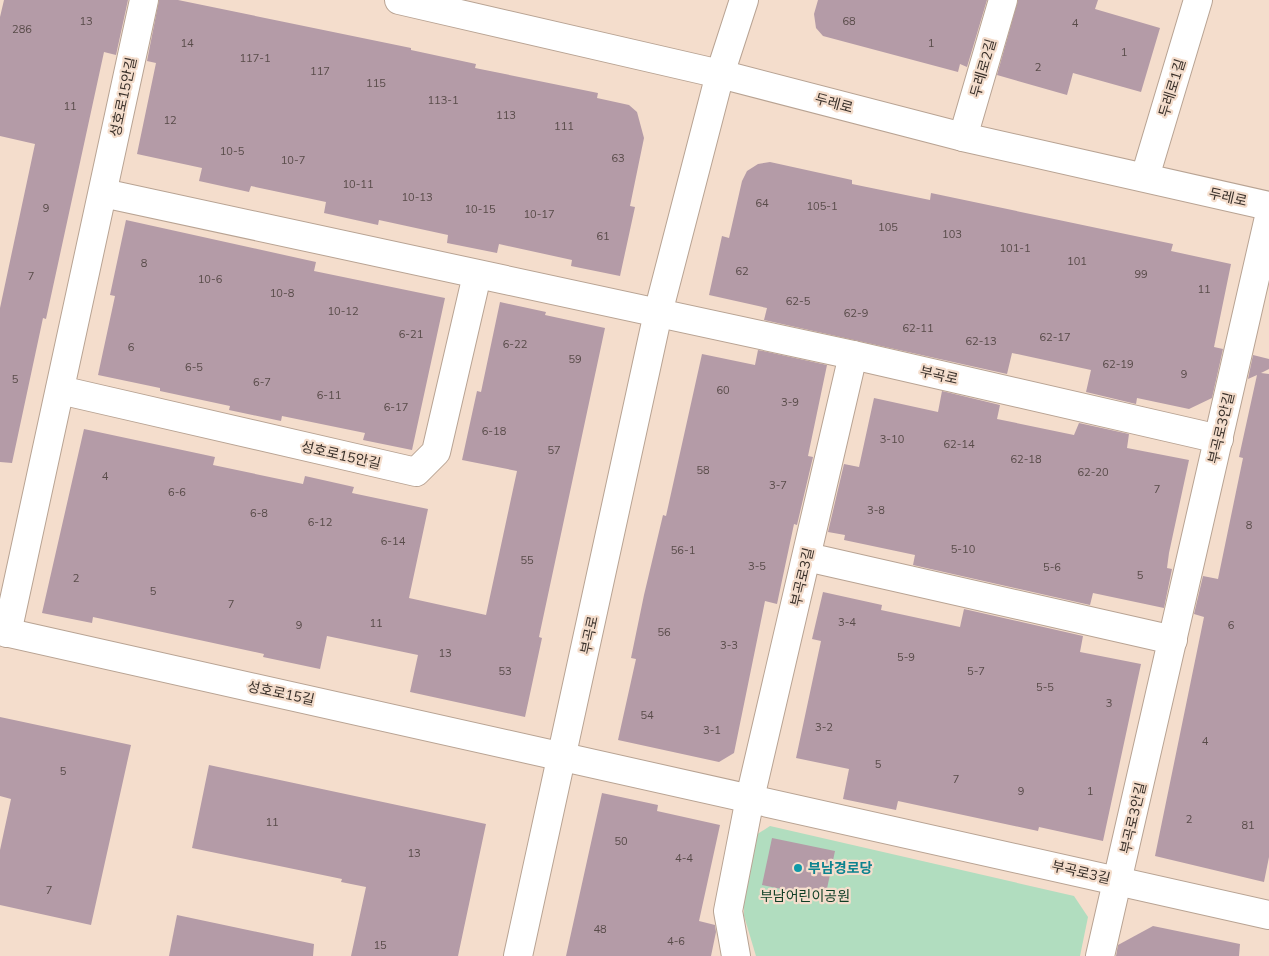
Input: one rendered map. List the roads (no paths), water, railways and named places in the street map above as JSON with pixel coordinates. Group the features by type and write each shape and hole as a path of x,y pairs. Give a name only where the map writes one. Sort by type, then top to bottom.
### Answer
{"street":[{"name":"성호로15안길","path":"4,632 60,390 144,0"},
{"name":"두레로","path":"399,0 720,74 963,137 1269,206"},
{"name":"부곡로","path":"518,956 658,313 720,74 744,0"},
{"name":"두레로2길","path":"963,137 1003,0"},
{"name":"두레로1길","path":"1145,177 1198,0"},
{"path":"103,193 658,313"},
{"name":"부곡로3안길","path":"1119,880 1269,217"},
{"name":"성호로15안길","path":"60,390 416,472 436,452 476,275"},
{"name":"부곡로","path":"658,313 853,355 1219,439"},
{"name":"부곡로3길","path":"736,956 728,911 750,798 853,355"},
{"path":"807,557 1173,640"},
{"name":"성호로15길","path":"4,632 563,756"},
{"name":"부곡로3길","path":"563,756 1269,915"},
{"name":"부곡로3길","path":"1100,956 1119,880"}],"place":[{"name":"부남경로당","path":"798,868"}],"park label":[{"name":"부남어린이공원","path":"805,896"}]}
